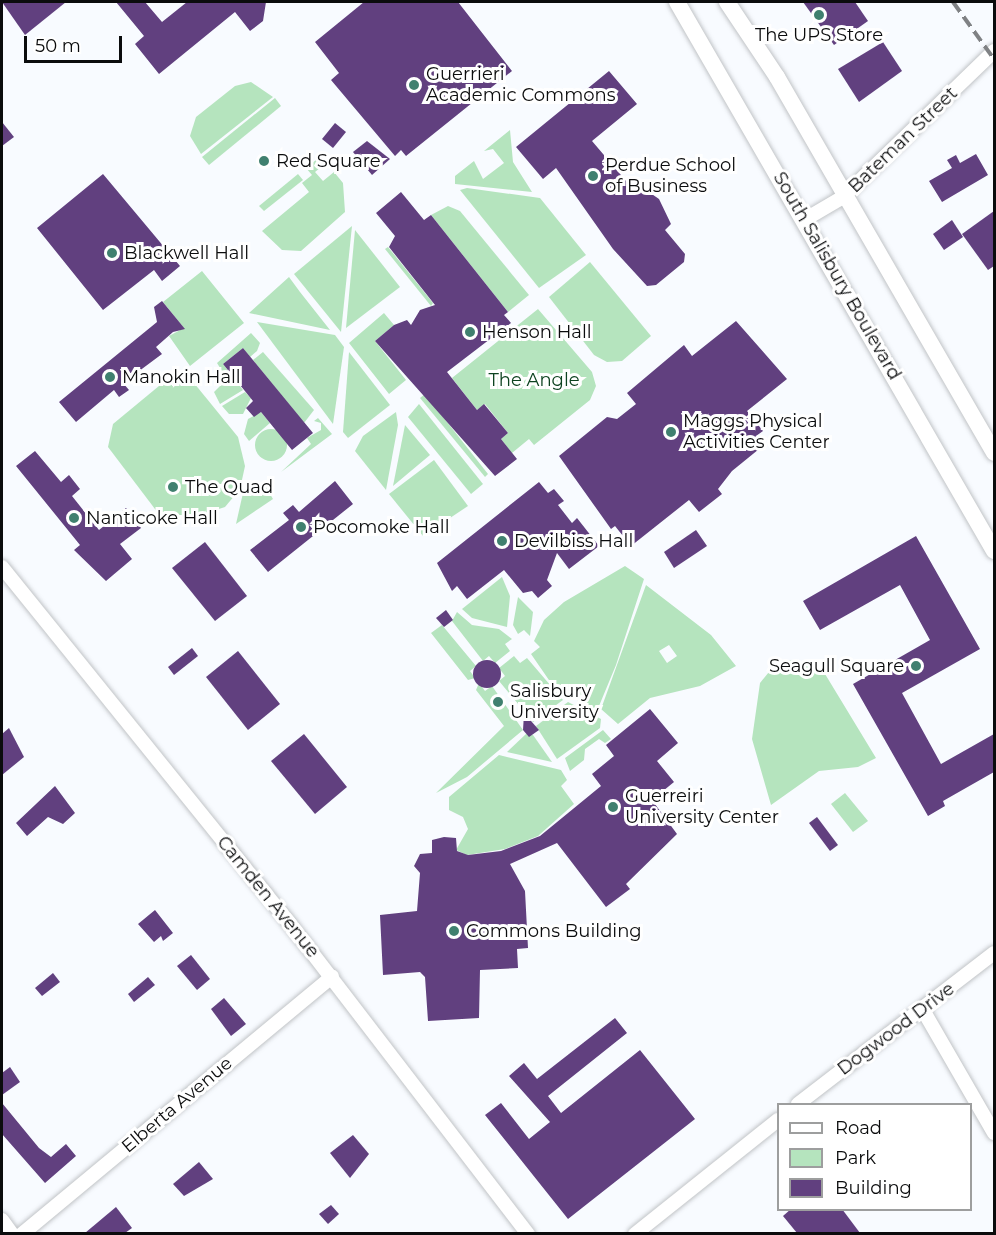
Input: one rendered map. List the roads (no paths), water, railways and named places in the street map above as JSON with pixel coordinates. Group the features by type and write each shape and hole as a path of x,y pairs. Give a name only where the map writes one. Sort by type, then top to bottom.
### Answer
{"main road":[{"name":"South Salisbury Boulevard","path":"677,2 994,551"},
{"path":"727,2 994,453"}],"street":[{"name":"Bateman Street","path":"804,220 843,196 994,51"},
{"name":"Camden Avenue","path":"2,567 332,977 528,1233"},
{"name":"Dogwood Drive","path":"799,1103 923,1011 994,953"},
{"name":"Elberta Avenue","path":"22,1233 332,977"},
{"path":"923,1011 994,1133"},
{"path":"635,1233 777,1121"},
{"path":"2,1220 12,1233"}],"railway":[{"path":"953,2 994,59"}],"place":[{"name":"The UPS Store","path":"819,15"},
{"name":"Guerrieri Academic Commons","path":"414,85"},
{"name":"Red Square","path":"264,161"},
{"name":"Perdue School of Business","path":"593,176"},
{"name":"Blackwell Hall","path":"112,253"},
{"name":"Henson Hall","path":"470,332"},
{"name":"Manokin Hall","path":"110,377"},
{"name":"Maggs Physical Activities Center","path":"671,432"},
{"name":"The Quad","path":"173,487"},
{"name":"Nanticoke Hall","path":"74,518"},
{"name":"Pocomoke Hall","path":"301,527"},
{"name":"Devilbiss Hall","path":"502,541"},
{"name":"Seagull Square","path":"916,666"},
{"name":"Salisbury University","path":"498,702"},
{"name":"Guerreiri University Center","path":"613,807"},
{"name":"Commons Building","path":"454,931"}],"park label":[{"name":"The Angle","path":"534,380"}]}
